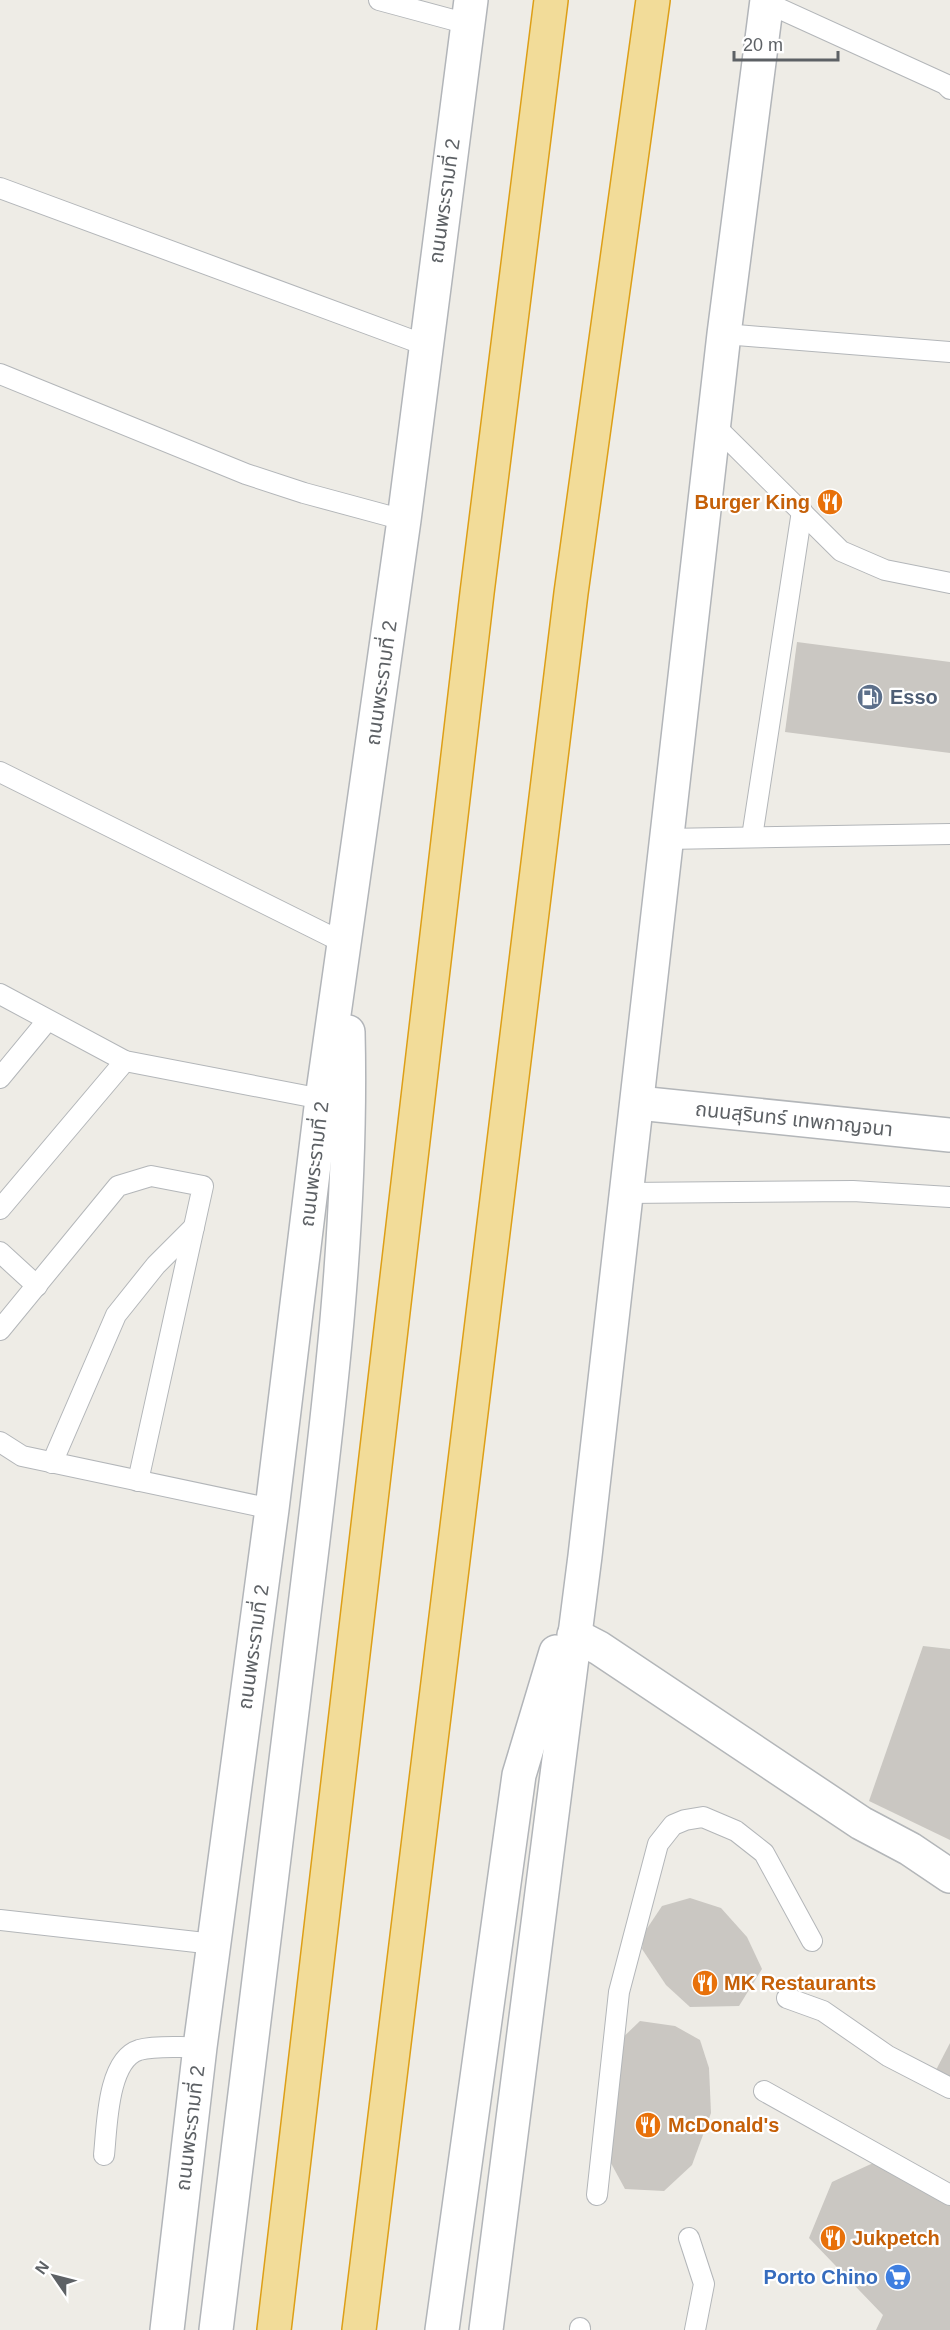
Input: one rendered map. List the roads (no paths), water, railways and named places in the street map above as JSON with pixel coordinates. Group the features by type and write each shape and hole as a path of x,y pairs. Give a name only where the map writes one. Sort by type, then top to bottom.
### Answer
{"highway":[{"path":"274,2330 477,594 551,0"},
{"path":"359,2330 569,604 654,0"}],"main road":[{"path":"486,2330 585,1556 724,334 767,2"},
{"name":"ถนนพระรามที่ 2","path":"167,2330 200,2047 272,1509 322,1099 404,520 470,12"},
{"path":"216,2330 327,1430 342,1259 350,1118 345,944"},
{"name":"ถนนสุรินทร์ เทพกาญจนา","path":"638,1103 950,1135"},
{"path":"442,2330 519,1775 585,1556"},
{"path":"574,1635 600,1648 861,1823 910,1849 950,1876"}],"lane":[{"path":"379,0 470,12"},
{"path":"767,2 948,84"},
{"path":"0,188 425,345"},
{"path":"724,334 950,352"},
{"path":"0,374 246,474 304,493 404,520"},
{"path":"714,424 841,551 885,570 950,583"},
{"path":"752,837 802,511"},
{"path":"0,772 345,944"},
{"path":"666,839 950,834"},
{"path":"0,994 125,1061 322,1099"},
{"path":"0,1078 47,1021"},
{"path":"0,1209 125,1061"},
{"path":"0,1330 118,1186 151,1176 203,1186 138,1481"},
{"path":"626,1193 853,1191 950,1197"},
{"path":"52,1463 116,1315 156,1265 194,1227"},
{"path":"0,1252 37,1286"},
{"path":"0,1442 22,1456 272,1509"},
{"path":"597,2195 619,1992 654,1850 673,1825 685,1820 704,1817 736,1831 764,1852 812,1941"},
{"path":"0,1920 214,1944"},
{"path":"787,1998 823,2012 888,2056 950,2088"},
{"path":"104,2155 112,2089 119,2067 138,2050 200,2047"},
{"path":"764,2091 950,2195"},
{"path":"689,2238 704,2284 695,2330"}],"place":[{"name":"Burger King","path":"830,502"},
{"name":"Esso","path":"870,697"},
{"name":"MK Restaurants","path":"705,1983"},
{"name":"McDonald's","path":"648,2125"},
{"name":"Jukpetch","path":"833,2238"},
{"name":"Porto Chino","path":"898,2277"}]}
